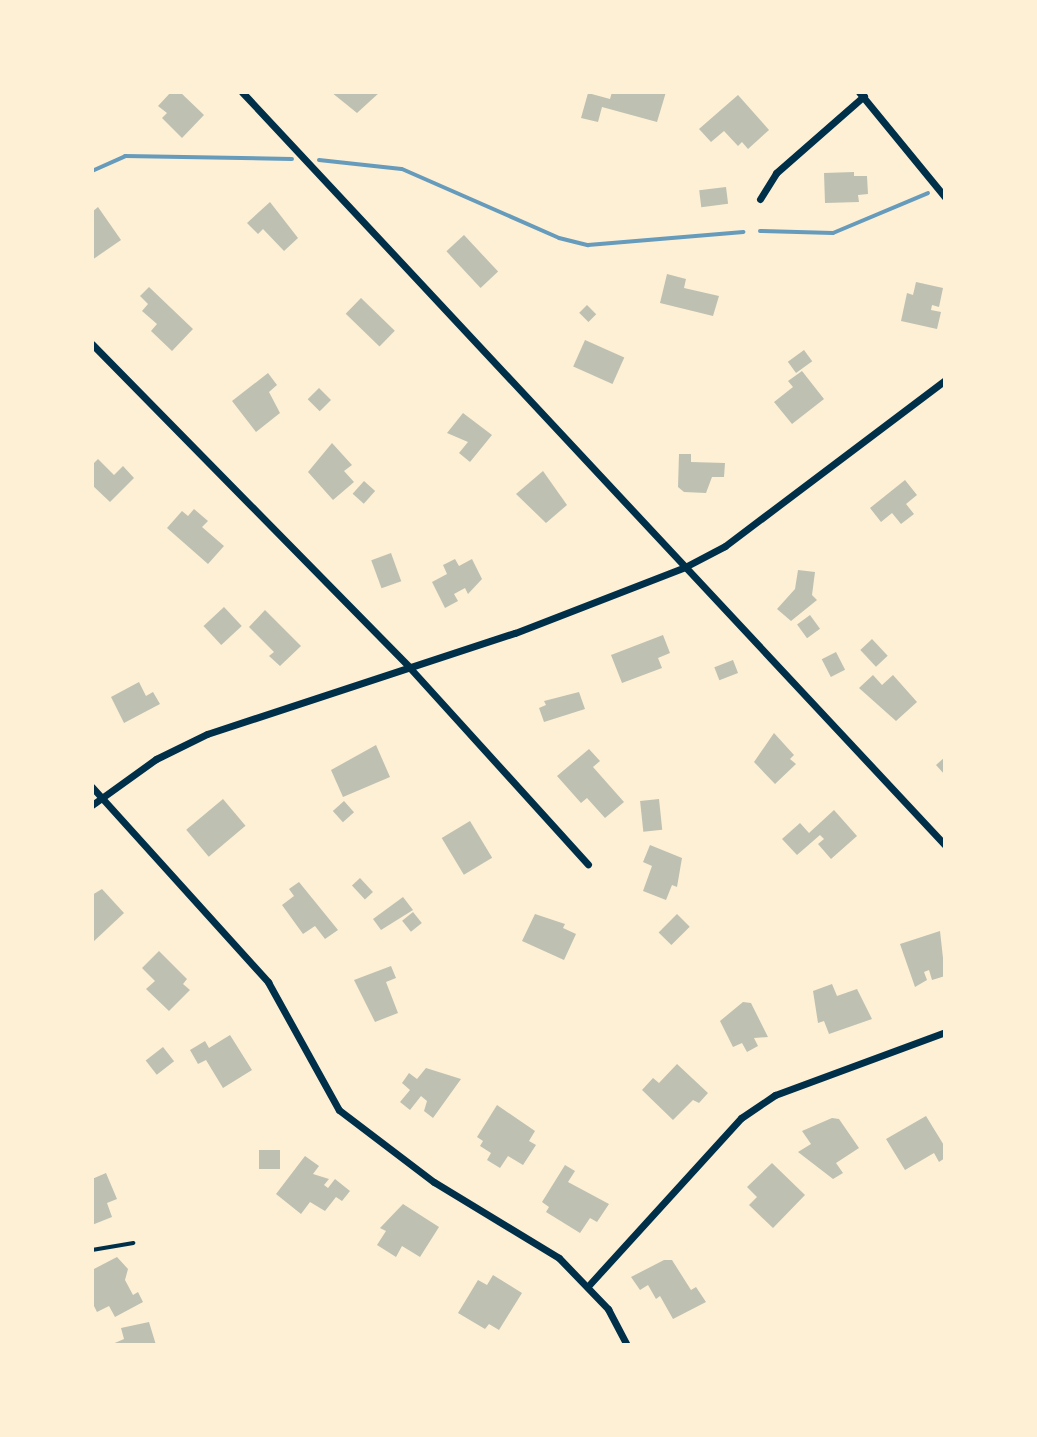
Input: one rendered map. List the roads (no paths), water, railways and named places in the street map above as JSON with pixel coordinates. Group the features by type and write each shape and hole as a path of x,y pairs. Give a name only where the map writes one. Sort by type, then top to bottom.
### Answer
{"street":[{"path":"242,92 945,845"},
{"path":"760,199 776,173 861,94 945,197"},
{"path":"92,344 410,668 588,864"},
{"path":"92,805 190,742 410,668 685,567 737,537 945,380"},
{"path":"92,787 268,982 339,1110 362,1132 559,1258 589,1285 627,1345"},
{"path":"589,1285 741,1118 775,1095 945,1032"}],"lane":[{"path":"92,1250 133,1243"}],"waterway":[{"path":"92,171 125,156 292,159"},
{"path":"319,160 402,169 559,238 588,245 743,232"},
{"path":"760,231 833,233 928,193"}]}
